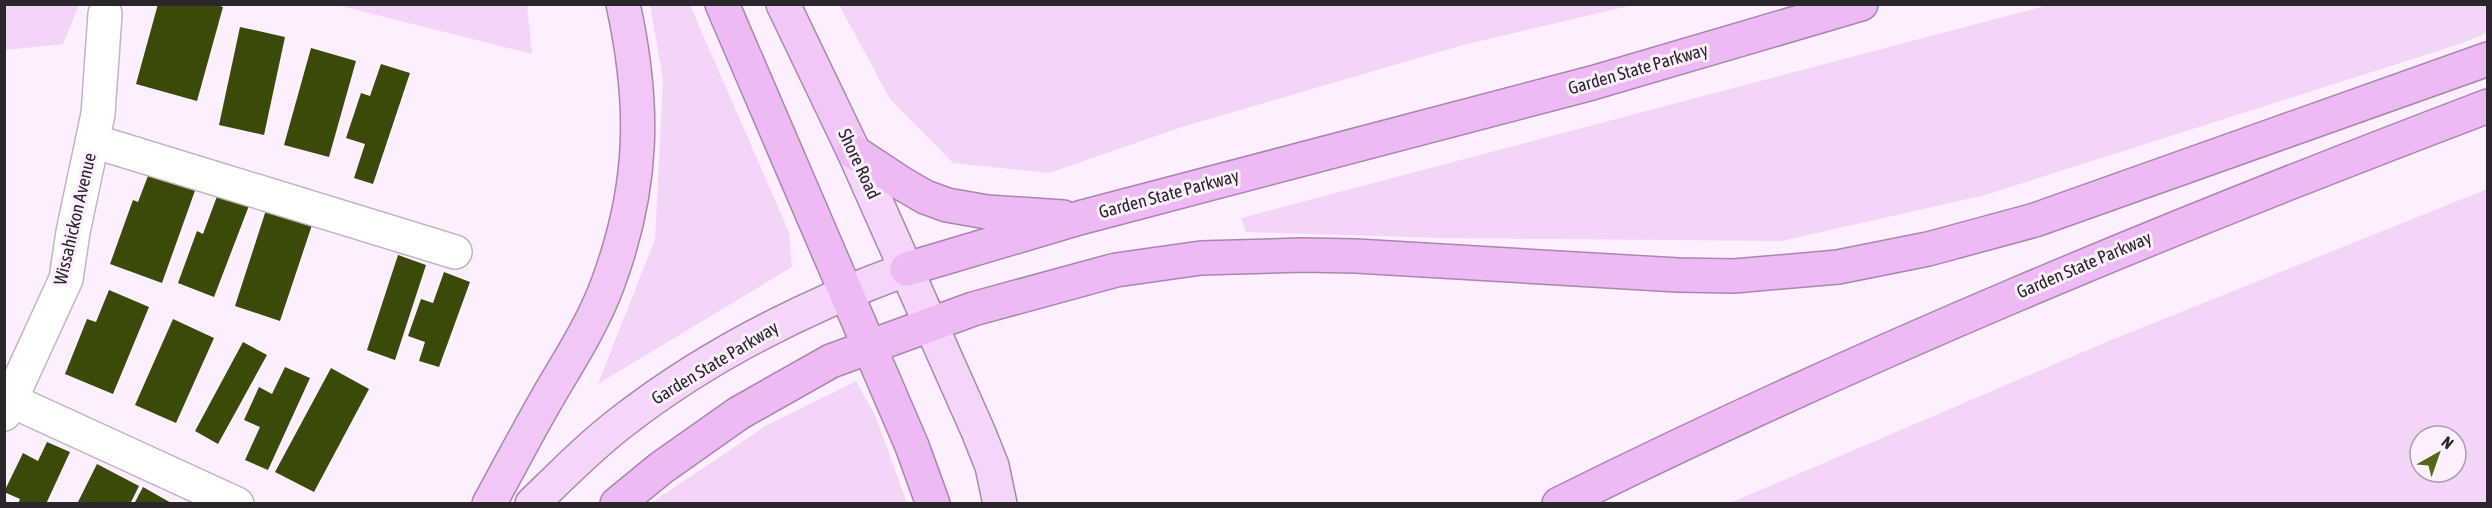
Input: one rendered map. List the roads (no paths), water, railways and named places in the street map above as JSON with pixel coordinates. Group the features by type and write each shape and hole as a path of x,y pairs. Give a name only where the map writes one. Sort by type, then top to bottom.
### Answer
{"highway":[{"path":"489,504 590,322 608,285 632,203 638,153 639,110 635,70 623,4"},
{"path":"722,4 924,475 933,504"},
{"name":"Shore Road","path":"783,4 854,152"},
{"name":"Garden State Parkway","path":"907,269 1079,219 1592,82 1862,4"},
{"path":"617,504 661,468 739,413 802,376 869,346 929,325 1021,294 1116,270 1212,257 1356,256 1678,275 1734,276 1838,267 1928,249 2036,220 2487,59"},
{"name":"Garden State Parkway","path":"1558,504 1782,396 2039,284 2293,180 2487,106"},
{"path":"854,152 925,197 947,205 987,212 1012,212 1079,219"}],"main road":[{"name":"Shore Road","path":"854,152 978,431 992,466 1000,504"},
{"name":"Garden State Parkway","path":"532,504 621,422 677,383 743,342 845,291 907,269"}],"street":[{"name":"Wissahickon Avenue","path":"7,407 66,279 73,232 98,114 105,14"},
{"path":"93,141 455,252"},
{"path":"7,407 237,504"}]}
